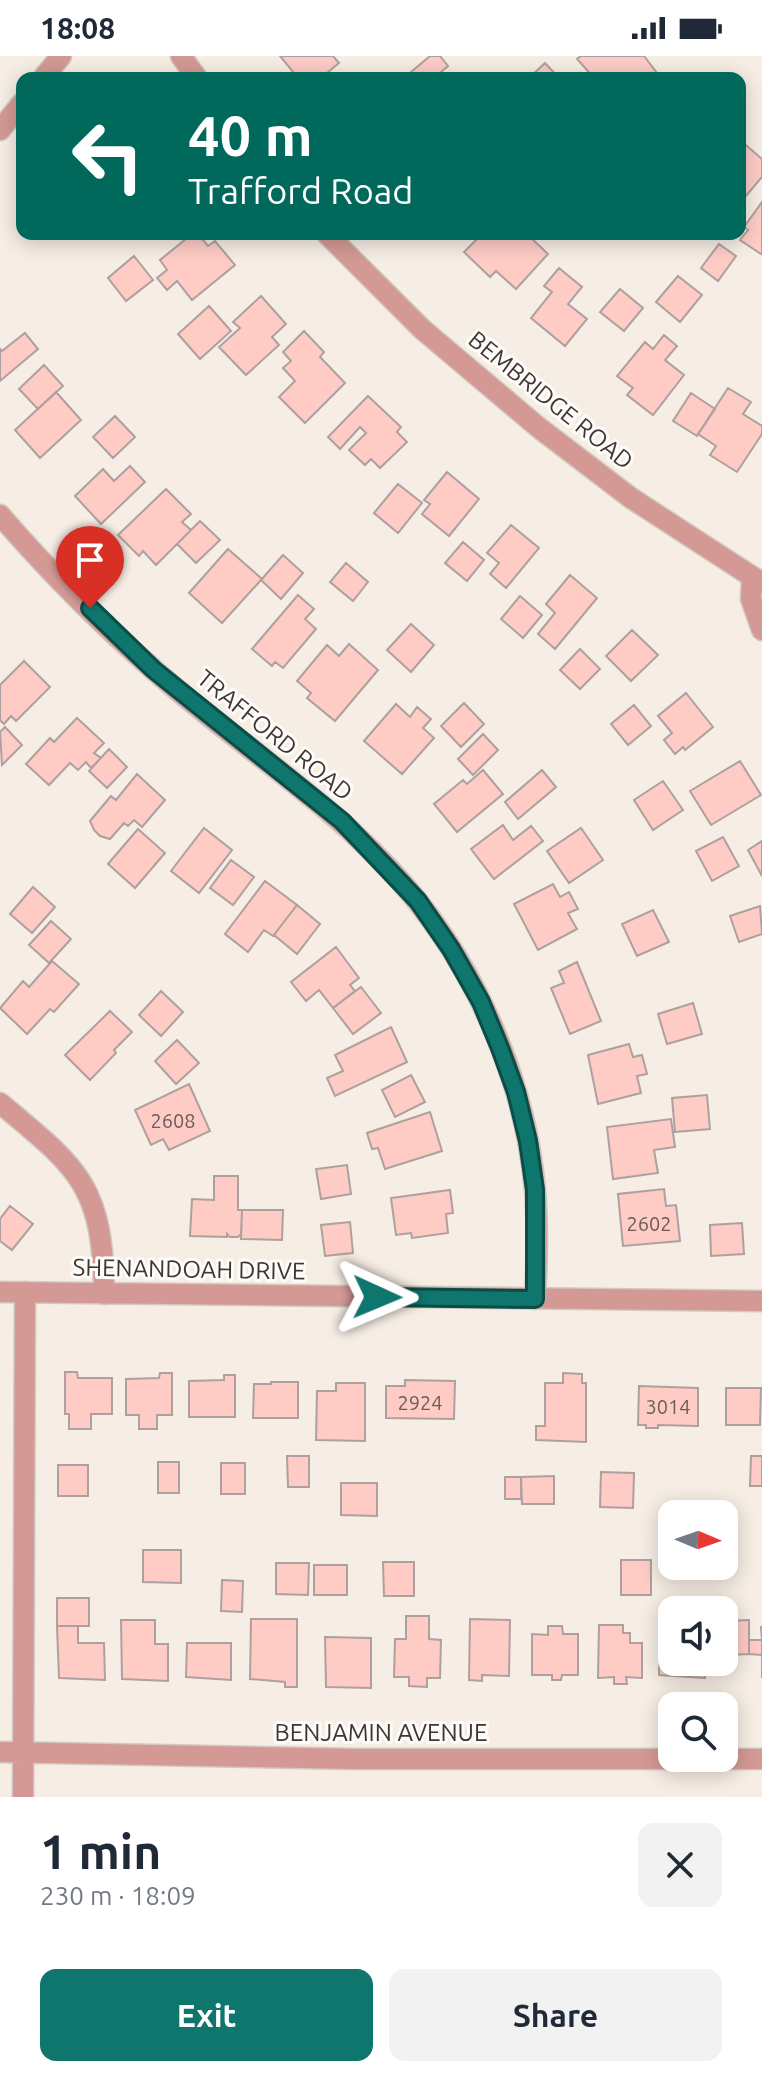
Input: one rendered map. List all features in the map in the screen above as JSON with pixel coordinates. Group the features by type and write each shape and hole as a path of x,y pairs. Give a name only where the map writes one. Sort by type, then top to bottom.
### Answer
{"street":[{"path":"48,72 61,56"},
{"path":"0,130 16,110"},
{"name":"BEMBRIDGE ROAD","path":"333,240 422,329 538,427 631,498 757,580"},
{"name":"TRAFFORD ROAD","path":"0,515 27,546 154,670 342,821 418,901 451,949 481,1002 500,1048 516,1092 528,1141 535,1190 535,1299"},
{"path":"757,580 751,599 762,630"},
{"path":"0,1103 52,1146 75,1171 89,1193 102,1243 104,1294"},
{"name":"SHENANDOAH DRIVE","path":"0,1292 762,1301"},
{"path":"23,1797 25,1292"},
{"name":"BENJAMIN AVENUE","path":"0,1752 353,1759 762,1759"}],"building":[{"path":"280,56 333,56 339,63 328,72 293,72"},
{"path":"430,56 440,56 448,66 441,72 411,72"},
{"path":"581,56 644,56 656,72 589,72 577,59"},
{"path":"545,63 553,72 535,72"},
{"path":"746,145 762,159 762,177 746,196"},
{"path":"762,202 761,254 740,240 746,240 746,224"},
{"path":"185,240 203,240 208,246 215,241 235,265 192,300 177,281 167,290 157,278 167,270 160,260"},
{"path":"476,240 533,240 548,254 516,289 496,271 490,277 464,252"},
{"path":"719,244 736,256 718,281 701,268"},
{"path":"134,256 153,280 126,301 108,278"},
{"path":"559,268 582,287 568,304 587,319 565,346 531,318 552,292 544,286"},
{"path":"678,276 702,295 680,322 656,302"},
{"path":"620,289 643,308 624,331 600,312"},
{"path":"261,296 286,324 272,337 279,345 246,375 219,347 240,328 233,322"},
{"path":"209,306 231,331 200,359 178,334"},
{"path":"304,331 324,352 320,357 345,383 305,423 279,397 295,381 283,368 291,361 283,352"},
{"path":"25,333 38,349 0,381 0,349 2,351"},
{"path":"664,335 677,346 665,360 684,375 653,415 627,395 633,388 617,376 645,342 653,349"},
{"path":"44,365 63,386 38,409 19,389"},
{"path":"728,388 751,402 743,414 762,426 762,434 737,472 710,455 716,446 698,434"},
{"path":"56,392 81,420 40,458 15,430"},
{"path":"691,393 715,409 697,436 673,421"},
{"path":"368,396 401,427 397,432 407,442 380,468 371,459 365,465 349,450 366,433 360,427 340,449 328,437"},
{"path":"115,416 135,437 113,458 93,437"},
{"path":"130,466 145,482 101,524 75,496 103,469 114,481"},
{"path":"447,472 479,499 449,536 422,514 430,504 424,500"},
{"path":"398,484 422,503 398,533 374,513"},
{"path":"166,489 191,514 182,522 191,530 156,565 143,551 139,556 118,535"},
{"path":"200,521 220,540 196,563 177,544"},
{"path":"511,525 539,548 506,588 490,574 499,563 487,553"},
{"path":"463,542 484,560 467,581 445,563"},
{"path":"228,549 262,579 222,623 189,593"},
{"path":"283,555 303,573 281,599 261,580"},
{"path":"346,563 368,582 353,601 330,582"},
{"path":"570,575 597,598 555,649 538,634 555,613 546,604"},
{"path":"298,595 314,609 305,619 316,629 283,668 275,662 272,666 252,649"},
{"path":"520,596 542,615 523,638 501,619"},
{"path":"411,624 434,645 411,672 387,650"},
{"path":"632,630 658,655 631,681 606,656"},
{"path":"349,644 378,670 335,721 307,698 311,693 297,681 327,645 339,656"},
{"path":"580,649 600,669 580,689 560,670"},
{"path":"24,661 50,687 16,721 11,716 4,724 0,720 0,685"},
{"path":"686,693 713,727 685,750 683,747 675,754 664,740 672,733 658,716"},
{"path":"464,703 484,724 461,747 441,726"},
{"path":"396,704 410,717 417,707 431,719 423,728 434,738 402,774 364,741"},
{"path":"634,705 651,726 628,745 611,724"},
{"path":"77,718 104,743 94,753 101,758 91,768 86,762 78,770 70,763 49,785 26,764 50,738 54,742"},
{"path":"5,727 22,745 2,765 0,732"},
{"path":"483,734 498,750 473,775 458,759"},
{"path":"109,749 127,767 107,788 89,771"},
{"path":"740,761 761,795 711,825 690,791"},
{"path":"483,770 503,794 457,832 434,804 463,780 467,784"},
{"path":"542,770 556,787 518,819 505,802"},
{"path":"137,774 165,800 142,827 134,820 128,826 124,823 110,839 100,836 90,821 111,796 116,800"},
{"path":"663,781 683,810 653,830 634,800"},
{"path":"503,825 513,840 531,826 543,841 494,879 471,849"},
{"path":"204,828 232,850 199,893 171,871"},
{"path":"581,828 603,860 569,883 547,851"},
{"path":"138,829 165,853 135,888 108,864"},
{"path":"723,837 739,866 712,881 696,851"},
{"path":"762,841 762,876 748,850"},
{"path":"231,860 254,877 233,905 210,888"},
{"path":"265,881 297,905 273,936 264,930 248,952 225,934"},
{"path":"553,884 560,897 569,892 578,909 568,913 577,929 538,950 514,904"},
{"path":"33,887 55,907 32,933 10,914"},
{"path":"297,905 320,924 297,954 274,935"},
{"path":"760,906 762,934 739,942 730,916"},
{"path":"653,910 669,942 637,956 622,924"},
{"path":"51,921 71,939 49,963 29,945"},
{"path":"336,947 359,978 350,985 355,991 333,1008 319,990 306,1001 291,982"},
{"path":"52,961 79,984 54,1012 50,1009 27,1034 0,1008 23,981 29,987"},
{"path":"577,962 601,1021 570,1034 551,988 564,983 559,971"},
{"path":"361,987 381,1013 353,1034 333,1008"},
{"path":"161,991 183,1012 161,1036 139,1015"},
{"path":"693,1003 702,1034 667,1044 658,1014"},
{"path":"110,1011 132,1032 90,1080 65,1055"},
{"path":"391,1027 407,1062 335,1096 327,1078 343,1071 335,1055"},
{"path":"177,1040 199,1063 176,1084 155,1061"},
{"path":"629,1044 633,1057 642,1055 647,1074 637,1076 641,1093 598,1104 588,1055"},
{"path":"411,1075 425,1102 395,1117 382,1090"},
{"path":"189,1084 210,1131 169,1150 163,1139 151,1145 135,1110"},
{"path":"707,1095 710,1129 675,1132 672,1098"},
{"path":"430,1112 442,1151 385,1169 378,1148 372,1149 367,1133"},
{"path":"671,1119 675,1147 654,1150 658,1173 613,1179 607,1127"},
{"path":"347,1165 351,1194 321,1199 316,1169"},
{"path":"214,1176 238,1176 238,1210 242,1210 241,1234 238,1237 227,1234 227,1237 190,1236 192,1199 214,1200"},
{"path":"664,1189 666,1206 676,1205 680,1241 623,1246 618,1194"},
{"path":"450,1190 453,1213 446,1214 448,1233 412,1238 411,1233 396,1235 391,1198"},
{"path":"10,1206 33,1224 12,1250 0,1241 0,1219"},
{"path":"242,1210 283,1210 282,1240 241,1239"},
{"path":"350,1222 353,1253 325,1256 321,1225"},
{"path":"742,1223 744,1254 711,1256 710,1225"},
{"path":"65,1372 77,1372 78,1378 112,1378 112,1414 91,1414 91,1429 69,1429 69,1414 65,1414"},
{"path":"160,1373 172,1373 172,1415 157,1415 157,1429 139,1429 139,1415 126,1415 126,1379 159,1378"},
{"path":"563,1373 582,1374 582,1383 586,1383 586,1442 536,1440 536,1426 545,1426 545,1383 563,1383"},
{"path":"224,1375 235,1375 235,1417 189,1417 189,1381 224,1380"},
{"path":"405,1380 455,1381 454,1419 386,1418 386,1386 405,1386"},
{"path":"298,1382 298,1418 253,1418 254,1384"},
{"path":"336,1383 365,1383 365,1441 316,1440 317,1391 336,1391"},
{"path":"639,1386 698,1388 698,1426 658,1425 658,1428 646,1428 646,1425 638,1425"},
{"path":"726,1388 761,1388 760,1425 726,1425"},
{"path":"287,1456 309,1456 309,1487 288,1487"},
{"path":"751,1456 762,1456 762,1486 750,1486"},
{"path":"158,1462 179,1462 179,1493 158,1493"},
{"path":"221,1463 245,1463 245,1494 221,1494"},
{"path":"58,1465 88,1465 88,1496 58,1496"},
{"path":"601,1472 634,1473 633,1508 600,1507"},
{"path":"554,1476 554,1504 522,1504 521,1477"},
{"path":"505,1477 521,1477 521,1499 505,1499"},
{"path":"341,1483 377,1483 377,1516 341,1515"},
{"path":"143,1550 181,1550 181,1583 143,1582"},
{"path":"621,1560 651,1560 651,1595 621,1595"},
{"path":"383,1562 414,1562 414,1596 384,1596"},
{"path":"276,1563 309,1563 308,1595 276,1594"},
{"path":"314,1565 347,1565 347,1595 314,1595"},
{"path":"222,1580 243,1581 242,1612 221,1611"},
{"path":"57,1598 89,1598 89,1626 57,1626"},
{"path":"406,1616 429,1616 429,1639 441,1640 440,1678 427,1678 427,1687 409,1686 409,1677 394,1677 395,1639 406,1639"},
{"path":"251,1619 297,1619 297,1687 285,1687 285,1682 250,1679"},
{"path":"470,1619 510,1620 509,1676 482,1675 482,1681 469,1680"},
{"path":"121,1620 155,1620 155,1644 168,1644 168,1681 122,1679"},
{"path":"738,1620 749,1620 749,1654 738,1654"},
{"path":"599,1625 623,1625 623,1633 630,1633 630,1643 642,1643 642,1678 626,1677 627,1684 614,1684 614,1677 598,1678"},
{"path":"57,1626 78,1626 78,1643 104,1643 105,1680 59,1678"},
{"path":"548,1626 562,1626 563,1634 578,1634 578,1675 562,1675 561,1680 552,1680 552,1675 532,1675 532,1634 548,1635"},
{"path":"325,1637 371,1638 371,1688 326,1687"},
{"path":"749,1640 762,1640 762,1655 749,1654"},
{"path":"187,1643 231,1643 231,1680 186,1677"}],"route":[{"path":"90,608 154,670 342,821 418,901 451,949 481,1002 516,1092 528,1141 537,1235 535,1299 377,1297"}]}
